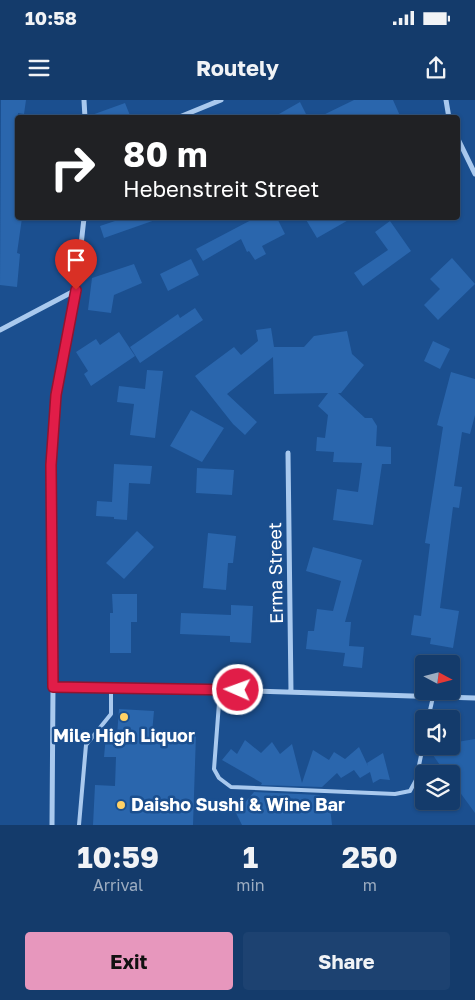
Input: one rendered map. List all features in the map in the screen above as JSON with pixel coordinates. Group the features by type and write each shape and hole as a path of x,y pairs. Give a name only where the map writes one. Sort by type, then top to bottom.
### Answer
{"street":[{"path":"84,100 85,115"},
{"path":"184,115 221,100"},
{"path":"446,100 448,115"},
{"path":"460,143 475,174"},
{"path":"52,825 51,465 56,395 76,290 84,220"},
{"path":"0,330 76,290"},
{"name":"Erma Street","path":"288,453 291,692"},
{"path":"53,687 415,696"},
{"path":"460,698 475,698"}],"lane":[{"path":"79,825 86,745 111,714 111,688"},
{"path":"220,690 214,769 219,778 231,787 395,794 410,791 416,780 421,755"}],"shaded area":[{"path":"475,739 475,813 460,792 460,765 440,765 433,755 460,755 460,742"}],"building":[{"path":"1,100 26,100 24,114 18,113 18,115 15,115 15,220 22,220 17,253 20,254 17,287 0,285"},
{"path":"354,100 393,100 400,115 323,115"},
{"path":"300,102 306,115 277,115"},
{"path":"125,103 130,115 92,115"},
{"path":"118,220 155,220 104,238 100,226"},
{"path":"251,220 278,220 285,234 262,246 266,254 255,260 249,251 247,252 241,239 203,261 196,249"},
{"path":"306,220 348,220 317,238"},
{"path":"390,221 411,251 363,286 354,273 388,250 375,232"},
{"path":"452,258 475,284 438,320 424,305 440,289 430,279"},
{"path":"191,259 199,275 168,291 160,274"},
{"path":"134,264 142,283 114,295 111,313 88,310 92,278"},
{"path":"195,308 203,320 140,363 130,347 178,314 180,318"},
{"path":"271,328 274,347 304,347 314,336 347,331 352,354 364,365 341,393 338,393 365,418 372,418 377,426 376,446 391,447 391,464 382,464 373,525 333,520 337,489 358,492 362,463 333,462 334,452 316,451 317,437 325,438 328,415 318,406 328,393 274,394 273,357 227,394 257,422 245,435 233,424 195,376 234,347 241,355 258,341 256,330"},
{"path":"119,332 135,356 91,386 84,374 88,371 76,352 96,339 100,345"},
{"path":"433,341 450,349 440,369 424,361"},
{"path":"147,370 163,371 155,438 130,435 134,404 117,402 119,386 145,389"},
{"path":"451,372 475,379 475,415 470,434 462,432 454,486 462,487 459,508 453,507 440,608 459,611 453,648 430,644 431,638 411,635 414,615 421,616 430,544 425,543 443,427 437,425"},
{"path":"191,410 224,428 202,462 170,446"},
{"path":"114,464 152,466 150,484 129,483 127,520 96,516 97,501 112,502"},
{"path":"197,468 234,470 232,495 196,493"},
{"path":"137,531 154,547 124,579 106,563"},
{"path":"208,533 236,536 233,563 228,563 226,590 203,588"},
{"path":"313,547 362,560 345,622 351,622 349,646 364,647 362,668 343,666 345,653 306,649 308,631 314,631 317,609 333,611 341,581 306,571"},
{"path":"112,594 137,594 137,622 131,622 131,653 110,653 110,613 113,613"},
{"path":"231,605 253,606 251,643 230,642 230,636 180,634 181,613 231,615"},
{"path":"119,709 154,711 152,733 196,734 193,825 93,825 95,785 115,786 116,757 104,757 106,735 117,736"},
{"path":"245,740 261,753 272,742 280,754 292,744 302,783 313,750 329,760 334,752 345,759 359,747 368,766 367,763 383,753 390,780 380,779 373,783 370,772 360,778 354,770 341,778 337,773 322,787 261,785 262,783 222,760 231,749 237,754"},
{"path":"254,792 320,795 314,810 330,807 332,825 242,825 236,813"}],"place":[{"name":"Mile High Liquor","path":"124,717"},
{"name":"Daisho Sushi & Wine Bar","path":"121,805"}],"route":[{"path":"76,290 56,395 53,430 51,465 53,687 238,690"}]}
